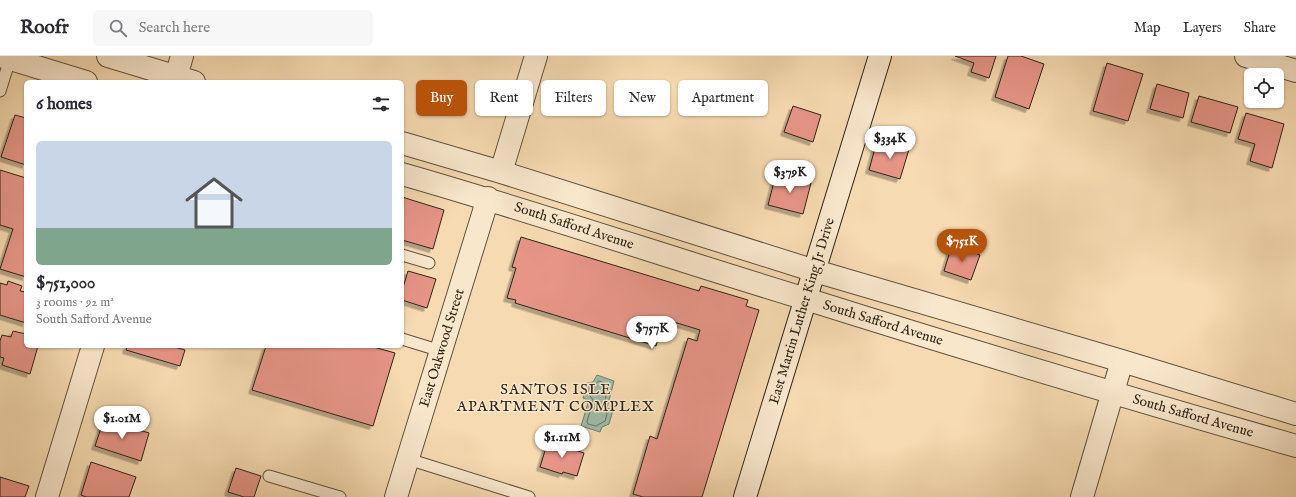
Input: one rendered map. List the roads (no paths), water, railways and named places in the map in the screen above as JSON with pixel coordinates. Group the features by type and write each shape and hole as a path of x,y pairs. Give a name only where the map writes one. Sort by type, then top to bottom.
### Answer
{"street":[{"path":"108,56 185,79 182,56"},
{"path":"501,172 536,56"},
{"name":"East Martin Luther King Jr Drive","path":"745,497 880,56"},
{"path":"1246,56 1296,71"},
{"path":"5,57 80,80"},
{"name":"South Safford Avenue","path":"404,144 501,172 815,271 1122,361 1296,414"},
{"name":"South Safford Avenue","path":"404,175 488,198 806,300 1113,393 1296,446"},
{"name":"East Oakwood Street","path":"396,497 488,198"},
{"path":"47,497 92,348"},
{"path":"1082,497 1122,361"}],"lane":[{"path":"0,91 5,57"},
{"path":"404,256 429,263"},
{"path":"404,340 441,351"},
{"path":"408,458 528,497"},
{"path":"269,476 340,497"}],"water":[{"path":"597,375 614,381 607,408 613,410 609,424 602,427 600,432 581,426 589,400 583,398 587,383 593,382"}],"district":[{"name":"SANTOS ISLE APARTMENT COMPLEX","path":"556,398"}]}
